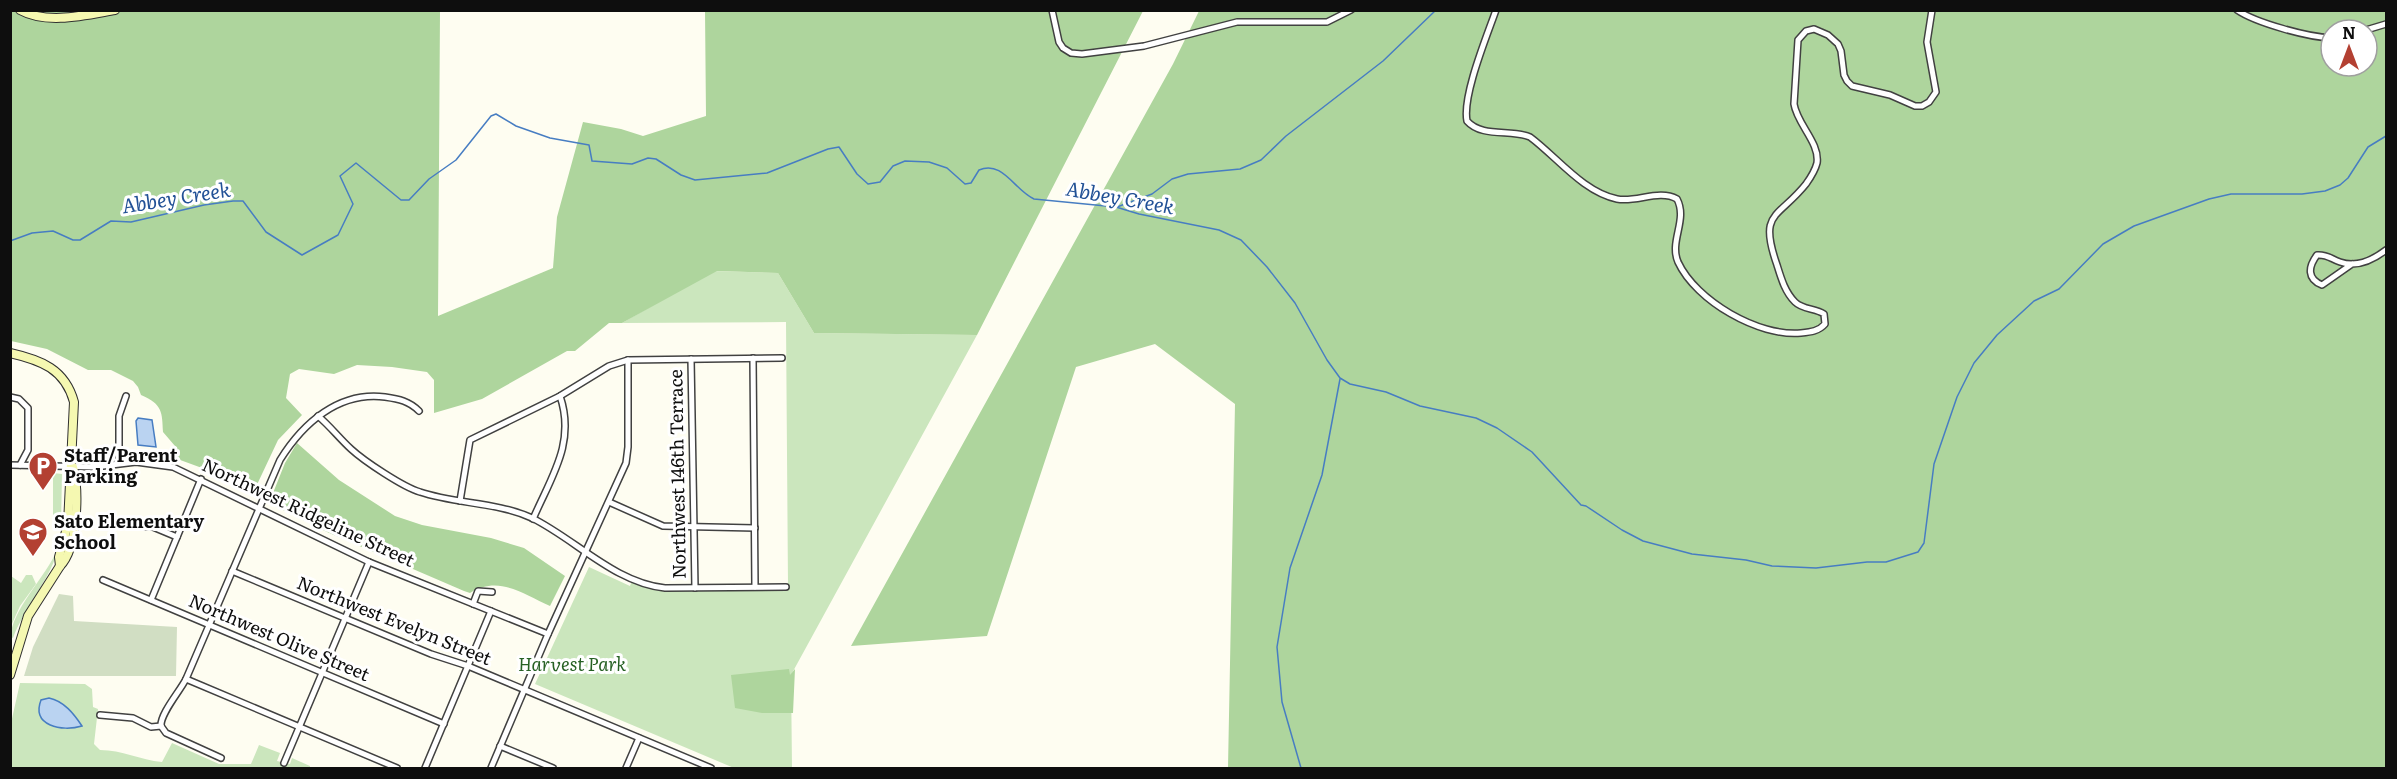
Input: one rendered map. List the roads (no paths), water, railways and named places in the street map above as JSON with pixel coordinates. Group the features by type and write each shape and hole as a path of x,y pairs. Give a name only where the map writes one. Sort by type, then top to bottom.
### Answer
{"main road":[{"path":"20,10 32,15 51,17 115,10"},
{"path":"10,353 48,365 68,385 74,402 67,530 59,557 60,566 28,616 10,675"}],"street":[{"path":"1052,10 1059,42 1063,48 1082,54 1144,46 1237,22 1327,22 1351,10"},
{"path":"1496,10 1481,52 1467,105 1467,121 1472,127 1494,132 1521,133 1530,137 1581,180 1607,196 1630,200 1665,195 1677,200 1682,213 1676,252 1683,270 1708,297 1726,311 1766,330 1784,334 1812,332 1821,329 1826,324 1824,314 1802,307 1790,296 1782,282 1769,241 1769,231 1774,216 1812,176 1817,162 1815,149 1795,112 1798,40 1806,31 1814,29 1822,31 1838,44 1844,75 1852,86 1890,95 1915,106 1922,106 1934,98 1936,92 1927,42 1932,10"},
{"path":"2237,10 2246,16 2319,35"},
{"path":"2352,264 2322,285 2315,282 2310,273 2310,267 2317,255 2325,254 2340,262 2352,264 2368,261 2386,250"},
{"path":"753,358 755,587"},
{"path":"460,501 470,440 560,396 609,366 628,360 782,358"},
{"name":"Northwest 146th Terrace","path":"691,359 695,588"},
{"path":"491,768 548,634 626,463 628,360"},
{"path":"119,463 119,417 126,396"},
{"path":"533,519 565,441 566,418 560,396"},
{"path":"10,397 19,399 25,404 28,414 28,450 35,465"},
{"path":"221,758 166,733 161,726 163,715 186,679 280,460 298,434 318,416 334,406 368,397 402,400 410,403 419,411"},
{"path":"318,416 354,452 404,485 421,493 499,508 533,519 609,566 648,585 665,588 786,587"},
{"path":"20,465 28,450"},
{"name":"Northwest Ridgeline Street","path":"10,465 165,464 201,478 306,533 369,561 548,634"},
{"path":"151,600 201,478"},
{"path":"609,502 663,526 754,528"},
{"path":"113,525 153,527 177,537"},
{"path":"284,764 369,561"},
{"name":"Northwest Evelyn Street","path":"232,571 431,654 468,666 711,768"},
{"name":"Northwest Olive Street","path":"103,580 444,724"},
{"path":"473,604 478,591 492,592"},
{"path":"425,768 491,611"},
{"path":"186,679 398,768"},
{"path":"100,715 133,718 152,726 161,726"},
{"path":"626,768 639,738"},
{"path":"500,746 553,768"}],"water":[{"path":"138,418 152,420 156,447 138,445 136,421"},
{"path":"49,698 64,705 82,726 58,727 44,721 39,709 41,700"}],"waterway":[{"path":"1117,207 1152,194 1172,179 1188,174 1240,169 1261,160 1286,136 1383,61 1436,10"},
{"name":"Abbey Creek","path":"10,241 32,233 53,231 73,240 80,240 111,221 131,222 204,205 243,201 266,232 302,255 338,235 353,204 340,176 356,163 401,200 409,200 429,179 456,160 491,116 496,114 516,126 550,138 589,145 592,161 632,164 648,158 656,159 681,175 695,180 767,173 828,149 839,147 857,174 868,184 880,182 893,166 905,161 929,162 947,168 965,184 971,183 979,170 995,169 1002,172 1034,199 1116,207 1139,214 1219,230 1241,240 1267,267 1295,303 1327,360 1340,378 1350,384 1386,392 1420,406 1476,418 1497,428 1532,452 1581,505 1643,541 1692,554 1746,560 1772,566 1816,568 1886,562 1918,552 1924,543 1934,464 1957,397 1974,363 1997,335 2034,301 2059,289 2103,244 2134,226 2209,199 2231,194 2302,194 2325,191 2340,185 2348,178 2368,147 2386,136"},
{"name":"Abbey Creek","path":"1301,768 1282,702 1277,647 1290,568 1322,475 1340,379"}],"place":[{"name":"Staff/Parent Parking","path":"43,492"},
{"name":"Sato Elementary School","path":"33,558"}],"park label":[{"name":"Harvest Park","path":"572,665"}]}
